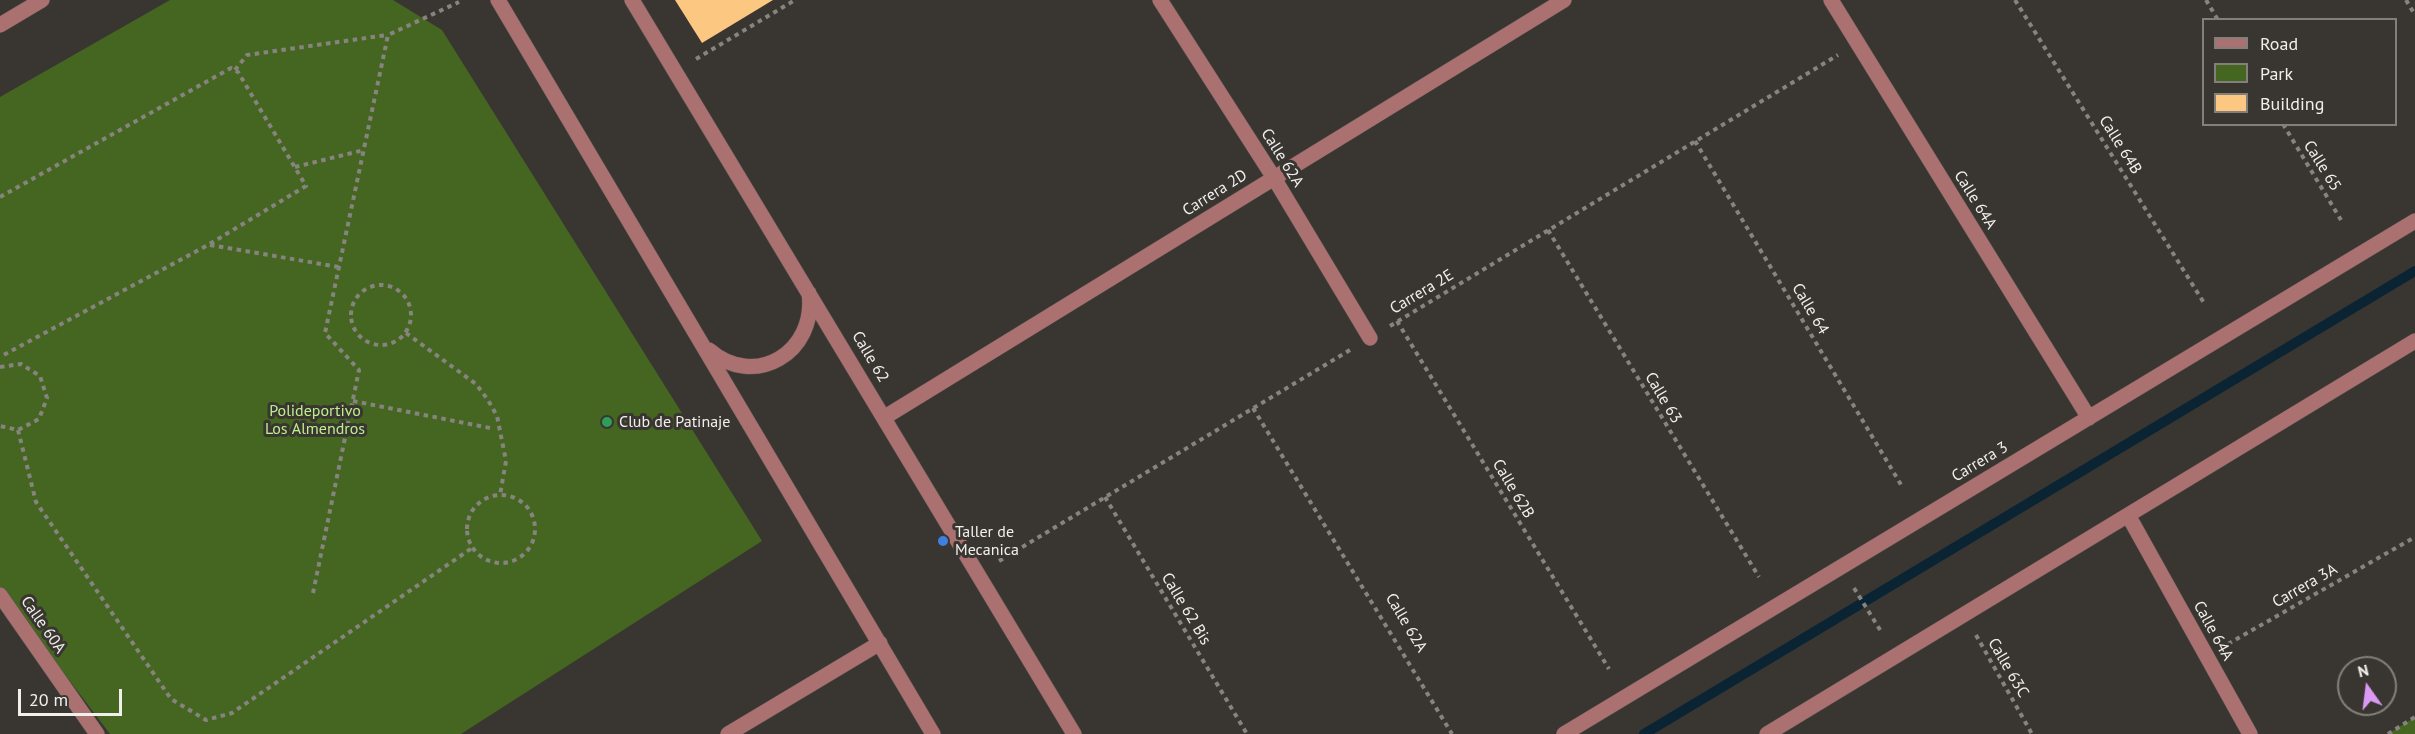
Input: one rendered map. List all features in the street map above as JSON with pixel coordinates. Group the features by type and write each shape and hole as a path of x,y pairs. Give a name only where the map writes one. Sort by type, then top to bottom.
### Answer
{"street":[{"path":"0,25 42,0"},
{"path":"498,0 933,734"},
{"name":"Calle 62","path":"632,0 1074,734"},
{"name":"Calle 62A","path":"1161,0 1274,178 1370,338"},
{"name":"Carrera 2D","path":"885,417 1564,0"},
{"name":"Calle 64A","path":"1831,0 2089,418"},
{"name":"Carrera 3","path":"1564,734 2415,221"},
{"path":"705,346 717,356 731,363 747,366 762,365 778,360 801,338 808,323 811,307 809,292"},
{"path":"1767,734 2415,341"},
{"name":"Calle 64A","path":"2128,515 2250,734"},
{"name":"Calle 60A","path":"0,595 97,734"},
{"path":"728,734 880,644"}],"path":[{"path":"693,61 795,0"},
{"name":"Calle 64B","path":"2015,0 2204,303"},
{"path":"2206,0 2217,18"},
{"path":"2406,0 2415,15"},
{"path":"235,70 247,55 388,35 459,2"},
{"path":"313,593 359,370 325,333 388,35"},
{"name":"Carrera 2E","path":"998,561 1858,43"},
{"path":"0,197 231,68 235,70 306,186 208,245 0,357"},
{"name":"Calle 65","path":"2284,126 2342,220"},
{"name":"Calle 64","path":"1695,141 1903,488"},
{"path":"294,167 364,150"},
{"name":"Calle 63","path":"1548,230 1759,577"},
{"path":"208,245 339,267"},
{"path":"372,285 392,286 407,297 413,315 406,333 391,344 371,344 356,333 350,314 357,296 372,285"},
{"name":"Calle 62B","path":"1397,321 1609,669"},
{"path":"406,333 476,384 488,400 497,416 506,461 500,495"},
{"path":"0,367 21,364 40,376 47,398 39,419 18,430 0,426"},
{"path":"353,401 490,428"},
{"name":"Calle 62A","path":"1253,408 1452,734"},
{"path":"18,430 36,502 171,699 206,720 232,713 472,548"},
{"path":"500,495 515,498 528,508 535,522 534,538 527,551 514,560 499,563 483,559 472,548 467,525 478,504 500,495"},
{"name":"Calle 62 Bis","path":"1105,497 1247,734"},
{"name":"Carrera 3A","path":"2207,656 2415,537"},
{"path":"1851,584 1882,633"},
{"name":"Calle 63C","path":"1964,614 2032,734"},
{"path":"2388,734 2415,717"}],"green space":[{"name":"Polideportivo Los Almendros","path":"170,0 393,0 442,30 762,541 461,734 110,734 0,589 0,97"},
{"path":"2415,717 2415,734 2388,734"}],"building":[{"path":"675,0 773,0 702,43"}],"waterway":[{"path":"1644,734 2415,271"}],"place":[{"name":"Club de Patinaje","path":"607,422"},
{"name":"Taller de Mecanica","path":"943,541"}]}
